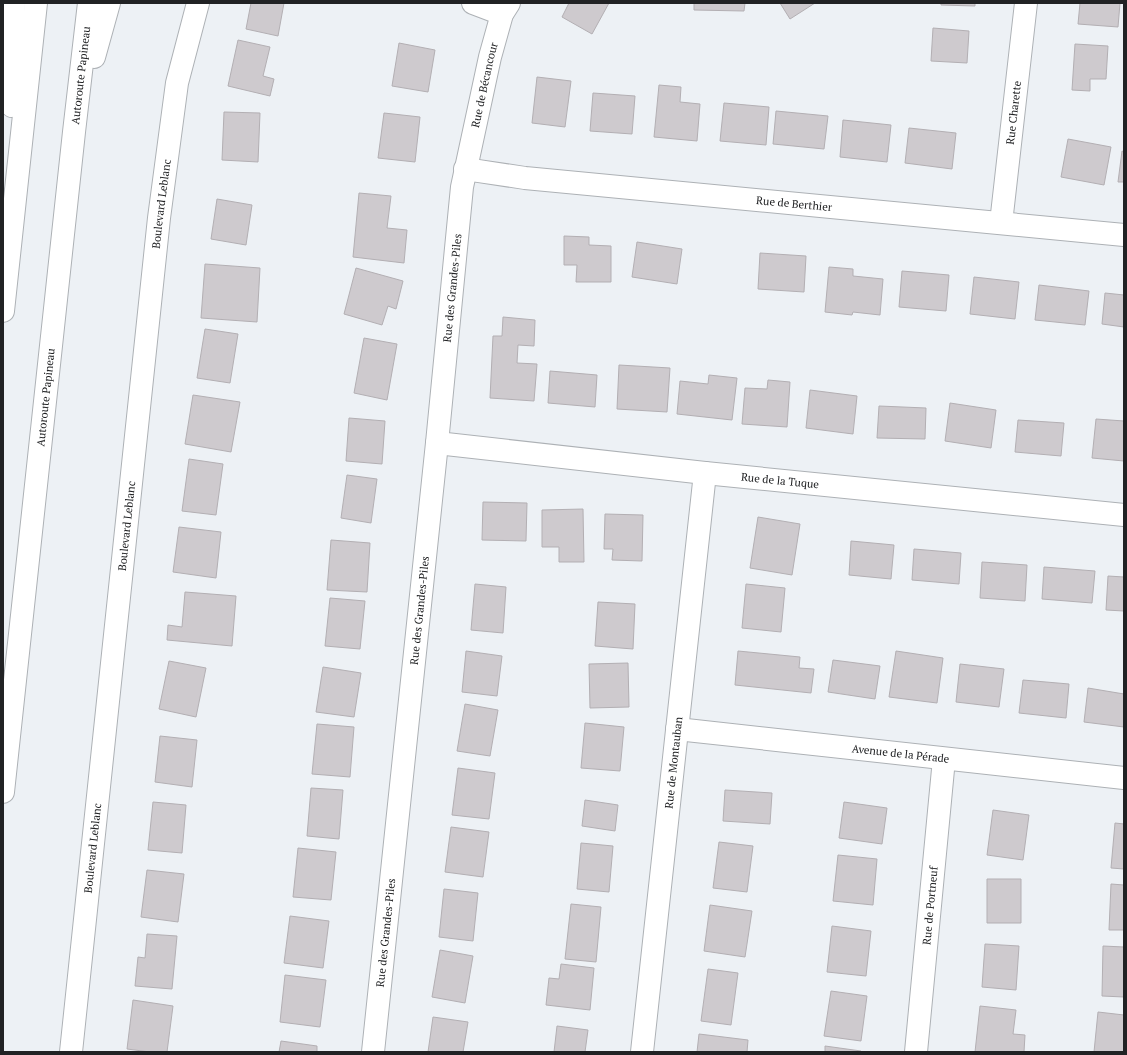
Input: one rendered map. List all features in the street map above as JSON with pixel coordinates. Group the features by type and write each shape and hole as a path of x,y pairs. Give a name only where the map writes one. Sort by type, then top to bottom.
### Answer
{"main road":[{"path":"10,247 14,3"},
{"path":"3,311 36,3"},
{"name":"Autoroute Papineau","path":"3,792 89,3"},
{"path":"74,132 108,3"},
{"name":"Boulevard Leblanc","path":"71,1052 160,210 177,83 198,3"},
{"path":"473,3 506,9"},
{"name":"Rue Charette","path":"1001,223 1026,3"},
{"name":"Rue de Bécancour","path":"465,169 490,57 506,9"},
{"name":"Rue de Berthier","path":"465,169 533,178 1124,235"},
{"name":"Rue des Grandes-Piles","path":"373,1052 465,169"},
{"name":"Rue de la Tuque","path":"437,443 705,473 1124,515"},
{"name":"Rue de Montauban","path":"642,1052 705,473"},
{"name":"Avenue de la Pérade","path":"677,729 1124,778"},
{"name":"Rue de Portneuf","path":"916,1052 944,759"}],"building":[{"path":"251,3 284,3 278,36 246,29"},
{"path":"569,3 609,3 592,34 562,17"},
{"path":"694,3 745,3 744,11 694,10"},
{"path":"780,3 815,3 790,19"},
{"path":"941,3 975,3 975,6 941,5"},
{"path":"1080,3 1120,3 1118,27 1078,24"},
{"path":"933,28 969,31 967,63 931,61"},
{"path":"238,40 270,47 263,76 274,79 270,96 228,86"},
{"path":"399,43 435,50 428,92 392,86"},
{"path":"1075,44 1108,46 1106,79 1090,79 1090,91 1072,90"},
{"path":"537,77 571,81 565,127 532,123"},
{"path":"659,85 681,87 680,102 700,104 697,141 654,137"},
{"path":"593,93 635,96 632,134 590,131"},
{"path":"724,103 769,107 766,145 720,141"},
{"path":"776,111 828,116 824,149 773,144"},
{"path":"224,112 260,113 258,162 222,160"},
{"path":"384,113 420,117 415,162 378,158"},
{"path":"843,120 891,125 887,162 840,157"},
{"path":"909,128 956,133 952,169 905,163"},
{"path":"1068,139 1111,147 1104,185 1061,177"},
{"path":"1122,151 1124,152 1124,182 1118,182"},
{"path":"359,193 391,196 387,228 407,230 404,263 353,257"},
{"path":"217,199 252,205 246,245 211,239"},
{"path":"564,236 589,237 589,245 611,246 611,282 576,282 577,265 564,265"},
{"path":"637,242 682,249 677,284 632,277"},
{"path":"760,253 806,256 804,292 758,289"},
{"path":"205,264 260,268 257,322 201,318"},
{"path":"829,267 853,269 853,276 883,279 880,315 853,312 852,315 825,312"},
{"path":"356,268 403,281 396,309 388,306 382,325 344,314"},
{"path":"902,271 949,275 946,311 899,307"},
{"path":"974,277 1019,282 1015,319 970,314"},
{"path":"1039,285 1089,291 1085,325 1035,320"},
{"path":"1105,293 1124,295 1124,327 1102,324"},
{"path":"503,317 535,320 534,346 518,345 517,363 537,364 534,401 490,398 493,336 502,336"},
{"path":"205,329 238,334 230,383 197,378"},
{"path":"364,338 397,344 387,400 354,393"},
{"path":"619,365 670,368 667,412 617,409"},
{"path":"550,371 597,375 595,407 548,403"},
{"path":"709,375 737,378 732,420 677,414 680,381 708,384"},
{"path":"768,380 790,382 787,427 742,424 745,388 767,389"},
{"path":"810,390 857,396 853,434 806,428"},
{"path":"193,395 240,402 231,452 185,444"},
{"path":"950,403 996,410 991,448 945,441"},
{"path":"879,406 926,408 925,439 877,438"},
{"path":"349,418 385,421 382,464 346,461"},
{"path":"1096,419 1124,421 1124,461 1092,458"},
{"path":"1018,420 1064,423 1061,456 1015,452"},
{"path":"189,459 223,464 216,515 182,511"},
{"path":"347,475 377,479 371,523 341,518"},
{"path":"483,502 527,503 526,541 482,540"},
{"path":"583,509 584,562 559,562 559,547 542,547 542,510"},
{"path":"605,514 643,515 642,561 612,560 613,549 604,549"},
{"path":"758,517 800,524 792,575 750,568"},
{"path":"179,527 221,532 216,578 173,572"},
{"path":"331,540 370,543 367,592 327,590"},
{"path":"851,541 894,545 891,579 849,575"},
{"path":"914,549 961,553 959,584 912,580"},
{"path":"982,562 1027,565 1025,601 980,598"},
{"path":"1044,567 1095,571 1092,603 1042,599"},
{"path":"1108,576 1124,577 1124,611 1106,610"},
{"path":"475,584 506,587 503,633 471,630"},
{"path":"746,584 785,588 781,632 742,628"},
{"path":"185,592 236,596 232,646 167,640 168,625 182,627"},
{"path":"330,598 365,601 360,649 325,646"},
{"path":"598,602 635,604 633,649 595,646"},
{"path":"466,651 502,656 497,696 462,692"},
{"path":"738,651 800,657 799,668 814,669 811,693 735,685"},
{"path":"896,651 943,658 937,703 889,697"},
{"path":"833,660 880,666 875,699 828,692"},
{"path":"169,661 206,668 196,717 159,709"},
{"path":"628,663 629,707 590,708 589,664"},
{"path":"960,664 1004,669 999,707 956,702"},
{"path":"323,667 361,673 354,717 316,712"},
{"path":"1023,680 1069,684 1066,718 1019,713"},
{"path":"1088,688 1124,694 1124,727 1084,722"},
{"path":"465,704 498,710 490,756 457,751"},
{"path":"585,723 624,727 620,771 581,768"},
{"path":"317,724 354,727 350,777 312,774"},
{"path":"160,736 197,740 192,787 155,782"},
{"path":"458,768 495,773 489,819 452,815"},
{"path":"311,788 343,790 339,839 307,836"},
{"path":"725,790 772,793 770,824 723,821"},
{"path":"585,800 618,805 615,831 582,826"},
{"path":"153,802 186,805 182,853 148,850"},
{"path":"844,802 887,808 882,844 839,838"},
{"path":"993,810 1029,815 1023,860 987,855"},
{"path":"1115,823 1124,824 1124,869 1111,868"},
{"path":"451,827 489,832 483,877 445,872"},
{"path":"719,842 753,846 747,892 713,888"},
{"path":"581,843 613,846 609,892 577,889"},
{"path":"298,848 336,852 331,900 293,897"},
{"path":"838,855 877,859 873,905 833,901"},
{"path":"147,870 184,874 178,922 141,917"},
{"path":"987,879 1021,879 1021,923 987,923"},
{"path":"1111,884 1124,885 1124,930 1109,930"},
{"path":"444,889 478,893 473,941 439,937"},
{"path":"571,904 601,907 596,962 565,959"},
{"path":"710,905 752,911 745,957 704,951"},
{"path":"290,916 329,921 323,968 284,963"},
{"path":"832,926 871,931 866,976 827,972"},
{"path":"147,934 177,936 172,989 135,986 138,957 145,958"},
{"path":"985,944 1019,946 1016,990 982,987"},
{"path":"1103,946 1124,947 1124,997 1102,996"},
{"path":"440,950 473,956 465,1003 432,997"},
{"path":"561,964 594,968 590,1010 546,1005 549,978 559,979"},
{"path":"708,969 738,973 731,1025 701,1021"},
{"path":"285,975 326,980 320,1027 280,1022"},
{"path":"831,991 867,996 861,1041 824,1036"},
{"path":"133,1000 173,1006 167,1052 150,1052 127,1049"},
{"path":"980,1006 1016,1010 1013,1034 1025,1035 1024,1052 975,1052"},
{"path":"1098,1012 1124,1015 1124,1052 1094,1052"},
{"path":"433,1017 468,1022 463,1052 428,1052"},
{"path":"557,1026 588,1030 585,1052 554,1052"},
{"path":"699,1034 748,1040 747,1052 697,1052"},
{"path":"281,1041 317,1046 317,1052 279,1052"},
{"path":"825,1046 861,1051 861,1052 825,1052"}]}
